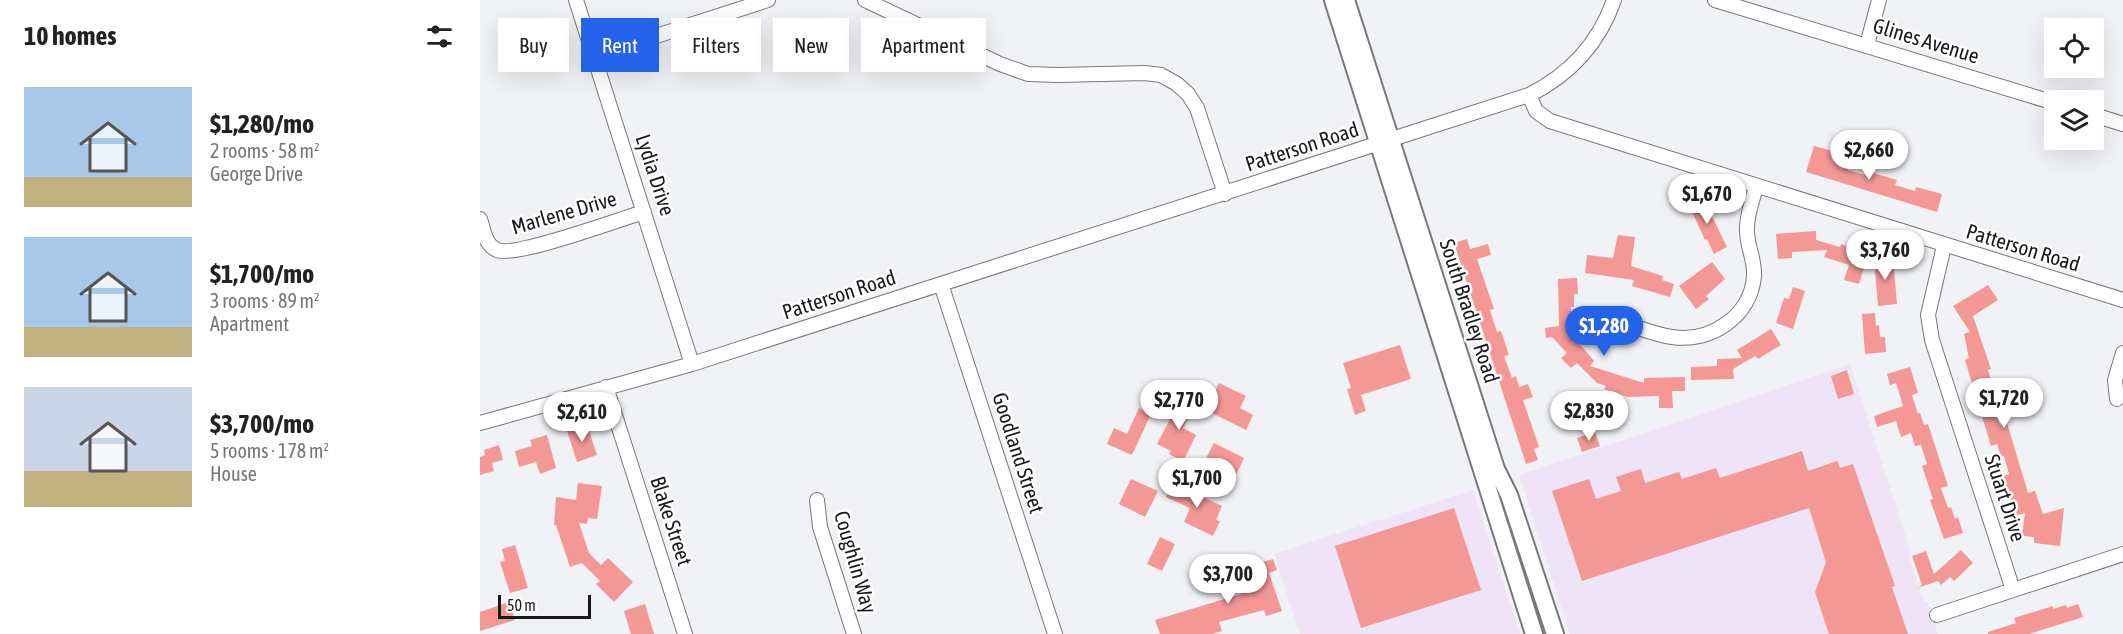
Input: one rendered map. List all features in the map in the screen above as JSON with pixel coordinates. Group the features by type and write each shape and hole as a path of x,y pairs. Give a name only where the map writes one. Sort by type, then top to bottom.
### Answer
{"main road":[{"name":"South Bradley Road","path":"1333,0 1385,142 1496,469 1509,495 1556,634"},
{"name":"South Bradley Road","path":"1346,0 1385,142 1534,634"},
{"path":"1514,510 1512,532 1526,577 1526,590 1522,595 1527,597 1535,608 1544,634"}],"street":[{"name":"Lydia Drive","path":"576,0 582,18"},
{"path":"659,34 746,4 768,0"},
{"path":"865,0 1000,64 1029,74 1145,73 1161,75 1177,84 1188,94 1197,108 1225,194"},
{"path":"1528,95 1547,86 1570,69 1603,27 1614,0"},
{"name":"Glines Avenue","path":"1715,0 2044,100"},
{"path":"1867,45 1879,0"},
{"name":"Lydia Drive","path":"599,72 692,364"},
{"name":"Patterson Road","path":"480,423 692,364 1528,95 1536,111 1550,121 1944,246 2123,300"},
{"path":"2104,118 2123,124"},
{"path":"1624,323 1672,337 1688,338 1705,335 1720,328 1740,312 1752,288 1753,258 1747,232 1756,186"},
{"name":"Marlene Drive","path":"480,219 488,243 496,250 504,252 525,249 644,212"},
{"name":"Stuart Drive","path":"1944,246 1928,315 1932,340 2013,590"},
{"name":"Goodland Street","path":"941,284 1055,634"},
{"path":"2117,399 2115,380 2123,353"},
{"name":"Blake Street","path":"606,387 685,634"},
{"name":"Coughlin Way","path":"817,501 820,527 854,634"},
{"path":"1937,615 2123,554"}],"shaded area":[{"path":"1850,364 1911,553 1909,557 1923,600 1928,603 1938,634 1570,634 1519,475"},
{"path":"1473,490 1520,634 1300,634 1274,554"}],"building":[{"path":"1814,146 1836,152 1833,161 1849,165 1848,170 1868,176 1870,172 1897,180 1895,185 1915,191 1916,187 1942,194 1937,212 1806,172"},
{"path":"1702,196 1727,247 1714,254 1688,203"},
{"path":"1816,231 1816,240 1840,247 1841,244 1853,248 1854,244 1870,249 1859,284 1844,280 1849,265 1824,257 1827,250 1792,252 1792,258 1778,259 1776,234"},
{"path":"1618,235 1635,237 1631,266 1663,276 1662,280 1674,284 1670,297 1632,286 1634,280 1585,273 1587,255 1613,258"},
{"path":"1467,239 1470,249 1488,244 1491,255 1477,259 1494,309 1490,310 1497,332 1501,331 1509,355 1504,356 1512,378 1516,376 1519,387 1528,384 1533,397 1523,400 1539,447 1534,449 1538,460 1526,464 1454,243"},
{"path":"1893,257 1897,304 1878,306 1874,258"},
{"path":"1712,262 1725,279 1706,296 1709,299 1696,309 1679,286"},
{"path":"1577,278 1578,294 1574,294 1574,307 1571,307 1571,328 1582,338 1578,342 1594,361 1590,366 1644,383 1644,378 1685,377 1685,391 1672,391 1673,408 1659,408 1659,396 1628,397 1604,389 1606,386 1597,383 1577,363 1571,368 1561,358 1567,353 1552,337 1546,338 1545,328 1559,326 1558,279"},
{"path":"1988,285 1998,300 1973,316 1991,369 1988,370 1998,404 1994,406 2000,425 2007,423 2028,493 2035,491 2043,514 2064,508 2060,546 2034,543 2034,537 2022,536 2025,513 2015,516 2003,476 2009,474 2004,456 2001,457 1997,444 1991,446 1965,360 1969,358 1964,334 1970,332 1953,306"},
{"path":"1793,287 1805,291 1793,329 1776,323 1784,298 1789,299"},
{"path":"1875,313 1880,337 1885,337 1886,352 1865,354 1862,314"},
{"path":"1771,329 1781,345 1758,359 1755,356 1733,369 1734,379 1691,380 1691,367 1717,366 1717,359 1742,358 1737,350"},
{"path":"1400,345 1411,379 1361,395 1366,411 1355,415 1347,389 1351,388 1343,363"},
{"path":"1910,367 1918,393 1912,395 1918,414 1920,413 1924,425 1928,424 1948,486 1941,488 1948,508 1951,507 1955,519 1958,517 1963,533 1944,539 1930,500 1933,499 1922,466 1927,464 1921,445 1915,446 1911,433 1901,437 1896,421 1877,427 1874,416 1903,406 1896,383 1890,385 1887,374"},
{"path":"1847,370 1854,394 1838,399 1831,376"},
{"path":"1219,383 1246,396 1240,408 1253,415 1246,430 1206,410"},
{"path":"1182,396 1196,403 1183,428 1196,435 1183,462 1169,454 1171,451 1157,444"},
{"path":"1139,408 1151,414 1132,455 1107,444 1114,428 1127,434"},
{"path":"587,425 597,455 577,462 567,431"},
{"path":"1595,432 1600,446 1582,452 1577,438"},
{"path":"547,435 556,468 540,474 536,462 519,467 515,451 532,446 530,440"},
{"path":"1214,443 1244,458 1230,488 1214,480 1221,465 1206,458"},
{"path":"499,445 503,460 492,463 494,471 480,475 480,457 485,455 484,450"},
{"path":"1802,451 1808,471 1837,461 1840,468 1853,464 1895,586 1892,587 1908,634 1829,634 1815,592 1826,562 1809,508 1582,581 1552,491 1589,479 1596,499 1621,491 1616,477 1641,469 1645,483 1679,472 1682,479 1716,468 1720,478"},
{"path":"1131,479 1158,491 1145,517 1119,504"},
{"path":"578,483 602,486 597,519 588,518 587,524 579,523 589,553 601,565 608,558 633,582 614,602 596,584 600,581 582,563 570,567 556,525 554,525 556,497 576,500"},
{"path":"1173,483 1222,506 1216,520 1220,521 1213,536 1184,522 1190,508 1166,497"},
{"path":"1454,508 1481,590 1361,628 1335,546"},
{"path":"1160,537 1175,544 1162,571 1147,564"},
{"path":"515,545 528,588 510,593 500,562 505,561 502,549"},
{"path":"1961,550 1973,563 1954,581 1950,577 1941,585 1938,581 1918,588 1922,585 1912,556 1926,551 1934,574"},
{"path":"1273,559 1277,570 1269,573 1282,611 1266,616 1264,610 1219,622 1222,631 1212,634 1160,634 1155,620 1241,594 1240,591 1248,589 1240,565 1252,562 1253,565"},
{"path":"509,602 515,620 480,631 480,612"},
{"path":"645,604 654,634 631,634 624,611"},
{"path":"2078,604 2083,617 2029,634 1988,634 1988,632 2016,623 2014,618 2053,606 2053,609 2066,605 2067,608"}]}
